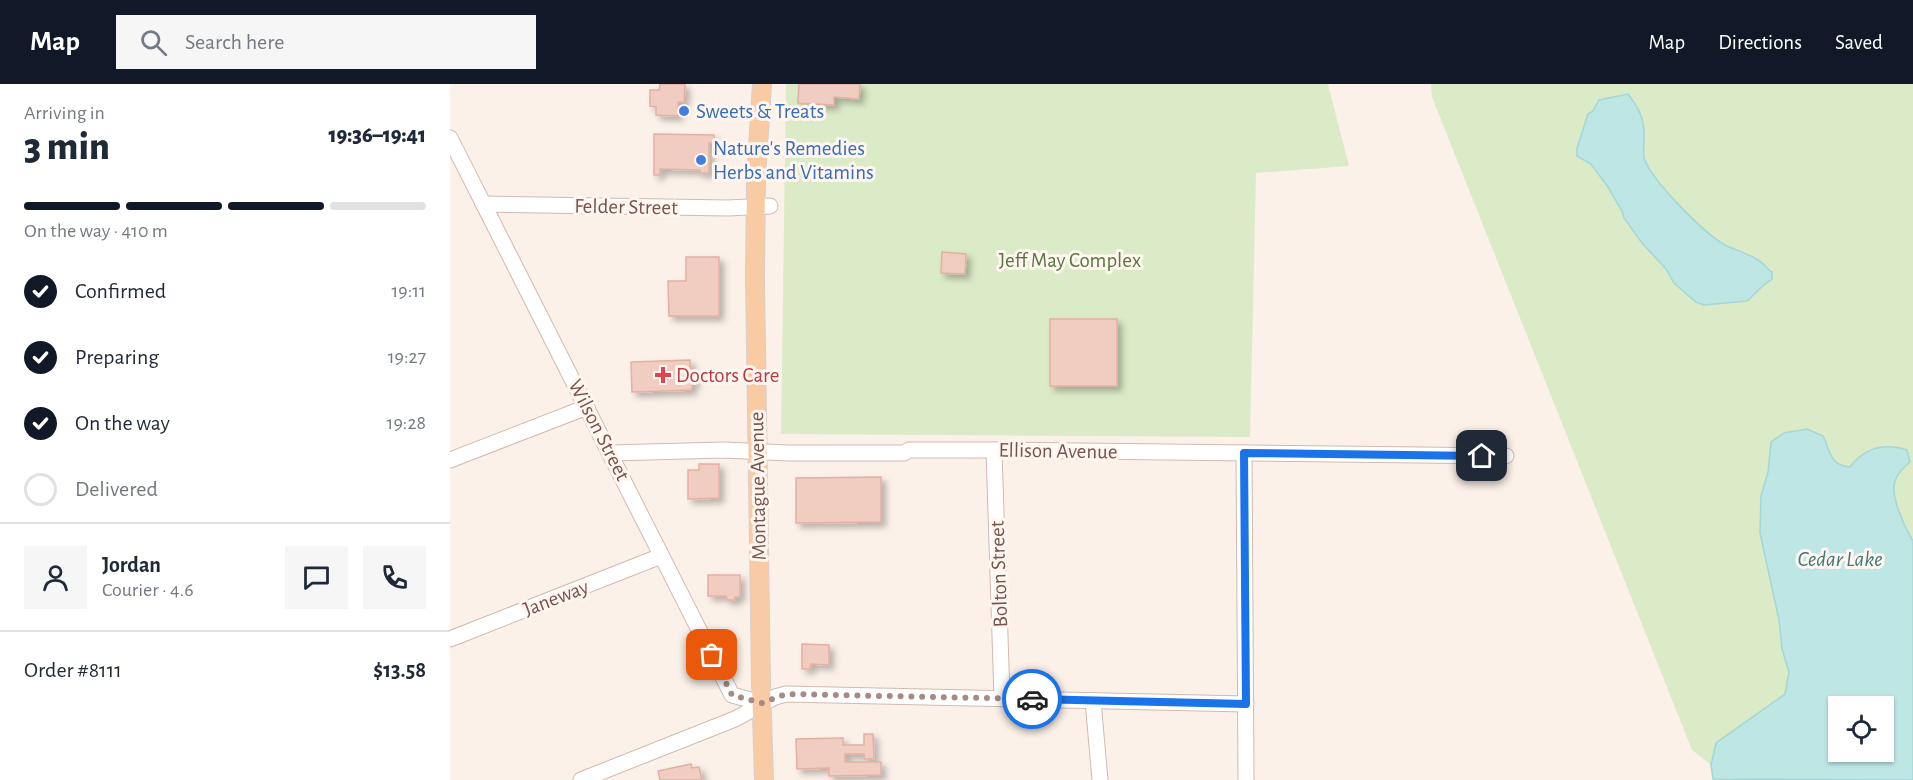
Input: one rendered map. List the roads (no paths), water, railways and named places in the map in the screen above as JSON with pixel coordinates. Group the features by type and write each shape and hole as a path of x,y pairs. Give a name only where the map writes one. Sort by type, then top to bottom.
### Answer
{"main road":[{"name":"Montague Avenue","path":"762,84 763,206 757,452 764,780"}],"street":[{"name":"Wilson Street","path":"450,138 732,695 762,703"},
{"name":"Felder Street","path":"483,204 728,208 763,206"},
{"path":"450,460 587,407"},
{"name":"Ellison Avenue","path":"610,453 724,450 825,454 904,453 909,450 994,450 1506,456"},
{"name":"Bolton Street","path":"994,450 1002,698"},
{"path":"1244,453 1246,780"},
{"name":"Janeway","path":"450,639 661,556"},
{"path":"581,780 735,719 762,703 786,694 1246,704"},
{"path":"1093,701 1100,780"}],"water":[{"path":"1628,94 1642,120 1644,158 1657,180 1708,232 1729,247 1760,261 1772,272 1772,279 1747,301 1704,305 1696,302 1674,283 1666,269 1642,243 1624,218 1608,187 1591,164 1577,156 1577,148 1588,114 1593,111 1599,100"},
{"name":"Cedar Lake","path":"1807,429 1823,436 1834,461 1850,467 1862,455 1876,448 1891,447 1907,450 1910,462 1897,476 1894,488 1899,512 1913,541 1913,780 1713,779 1711,765 1716,743 1785,694 1789,672 1782,649 1779,620 1760,533 1761,496 1768,472 1771,442 1784,433"}],"place":[{"name":"Sweets & Treats","path":"684,111"},
{"name":"Nature's Remedies Herbs and Vitamins","path":"701,160"},
{"name":"Doctors Care","path":"663,375"}],"park label":[{"name":"Jeff May Complex","path":"1070,260"}]}
